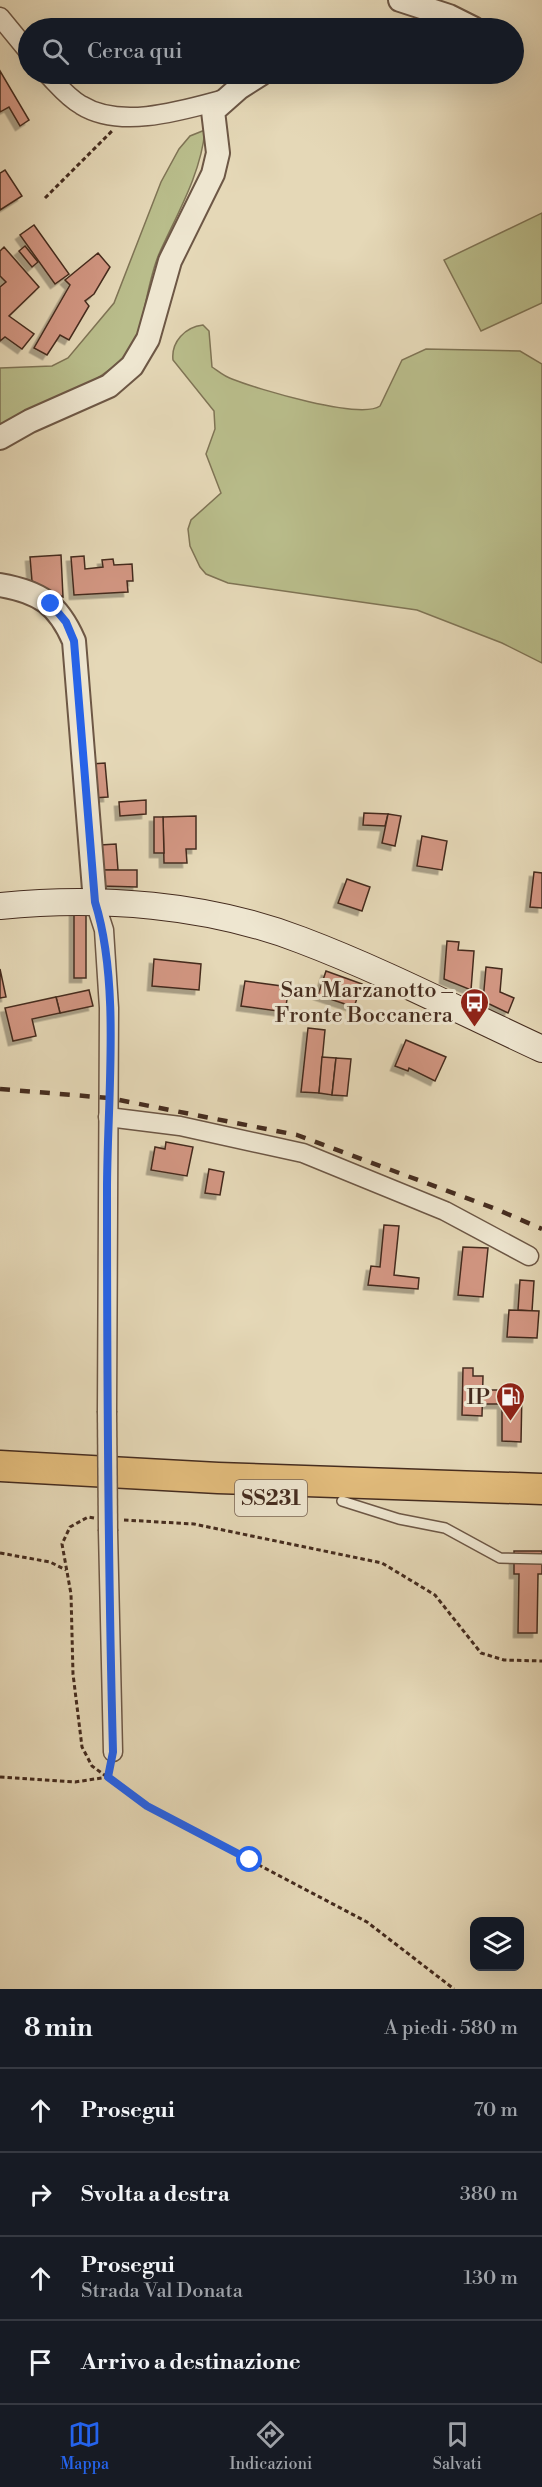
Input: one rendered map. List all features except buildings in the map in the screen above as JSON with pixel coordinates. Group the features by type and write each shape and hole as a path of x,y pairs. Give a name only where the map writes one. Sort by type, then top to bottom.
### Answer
{"highway":[{"name":"SS231","path":"0,1466 218,1478 542,1490"},
{"name":"SS231","path":"0,1487 542,1508"}],"main road":[{"path":"0,906 41,902 95,902 196,912 248,923 301,939 542,1049"}],"street":[{"path":"400,0 453,18"},
{"path":"0,17 18,39"},
{"path":"56,84 81,106 99,113 127,116 176,113 225,99"},
{"path":"0,438 30,421 109,386 132,366 148,339 170,261 213,174 218,153 213,111 225,99 247,84"},
{"path":"0,585 26,589 51,604 66,622 74,641 95,902 104,930 108,997 107,1411 104,1525 113,1752"},
{"path":"108,1117 180,1126 303,1153 445,1211 529,1256"}],"lane":[{"path":"342,1501 399,1520 445,1528 466,1537 500,1558 542,1559"}],"path":[{"path":"45,198 127,116"},
{"path":"104,1525 88,1517 70,1527 62,1544 71,1594 73,1674 82,1747 92,1766 147,1806 367,1922 454,1989"},
{"path":"124,1520 194,1524 382,1563 435,1595 481,1653 504,1660 542,1661"},
{"path":"0,1552 50,1562 66,1570"},
{"path":"108,1777 113,1752"},
{"path":"0,1776 75,1782 108,1777"}],"green space":[{"path":"205,130 199,162 159,254 136,338 127,353 114,366 77,390 0,424 0,368 52,366 68,358 114,303 161,182 179,149 190,136"},
{"path":"542,213 542,303 481,331 444,260"},
{"path":"203,325 209,331 212,367 227,377 308,402 352,409 369,409 380,406 402,360 426,349 520,351 542,364 542,663 502,643 417,610 228,583 206,574 190,546 188,529 191,520 221,493 206,454 215,429 214,411 173,360 174,347 180,336 196,326"}],"railway":[{"path":"0,1089 109,1098 297,1135 496,1209 542,1229"}],"place":[{"name":"San Marzanotto – Fronte Boccanera","path":"474,1028"},
{"name":"IP","path":"511,1422"}],"route":[{"path":"51,604 66,622 74,641 95,902 104,930 109,1008 107,1411 113,1752 108,1777 147,1806 250,1860"}]}
